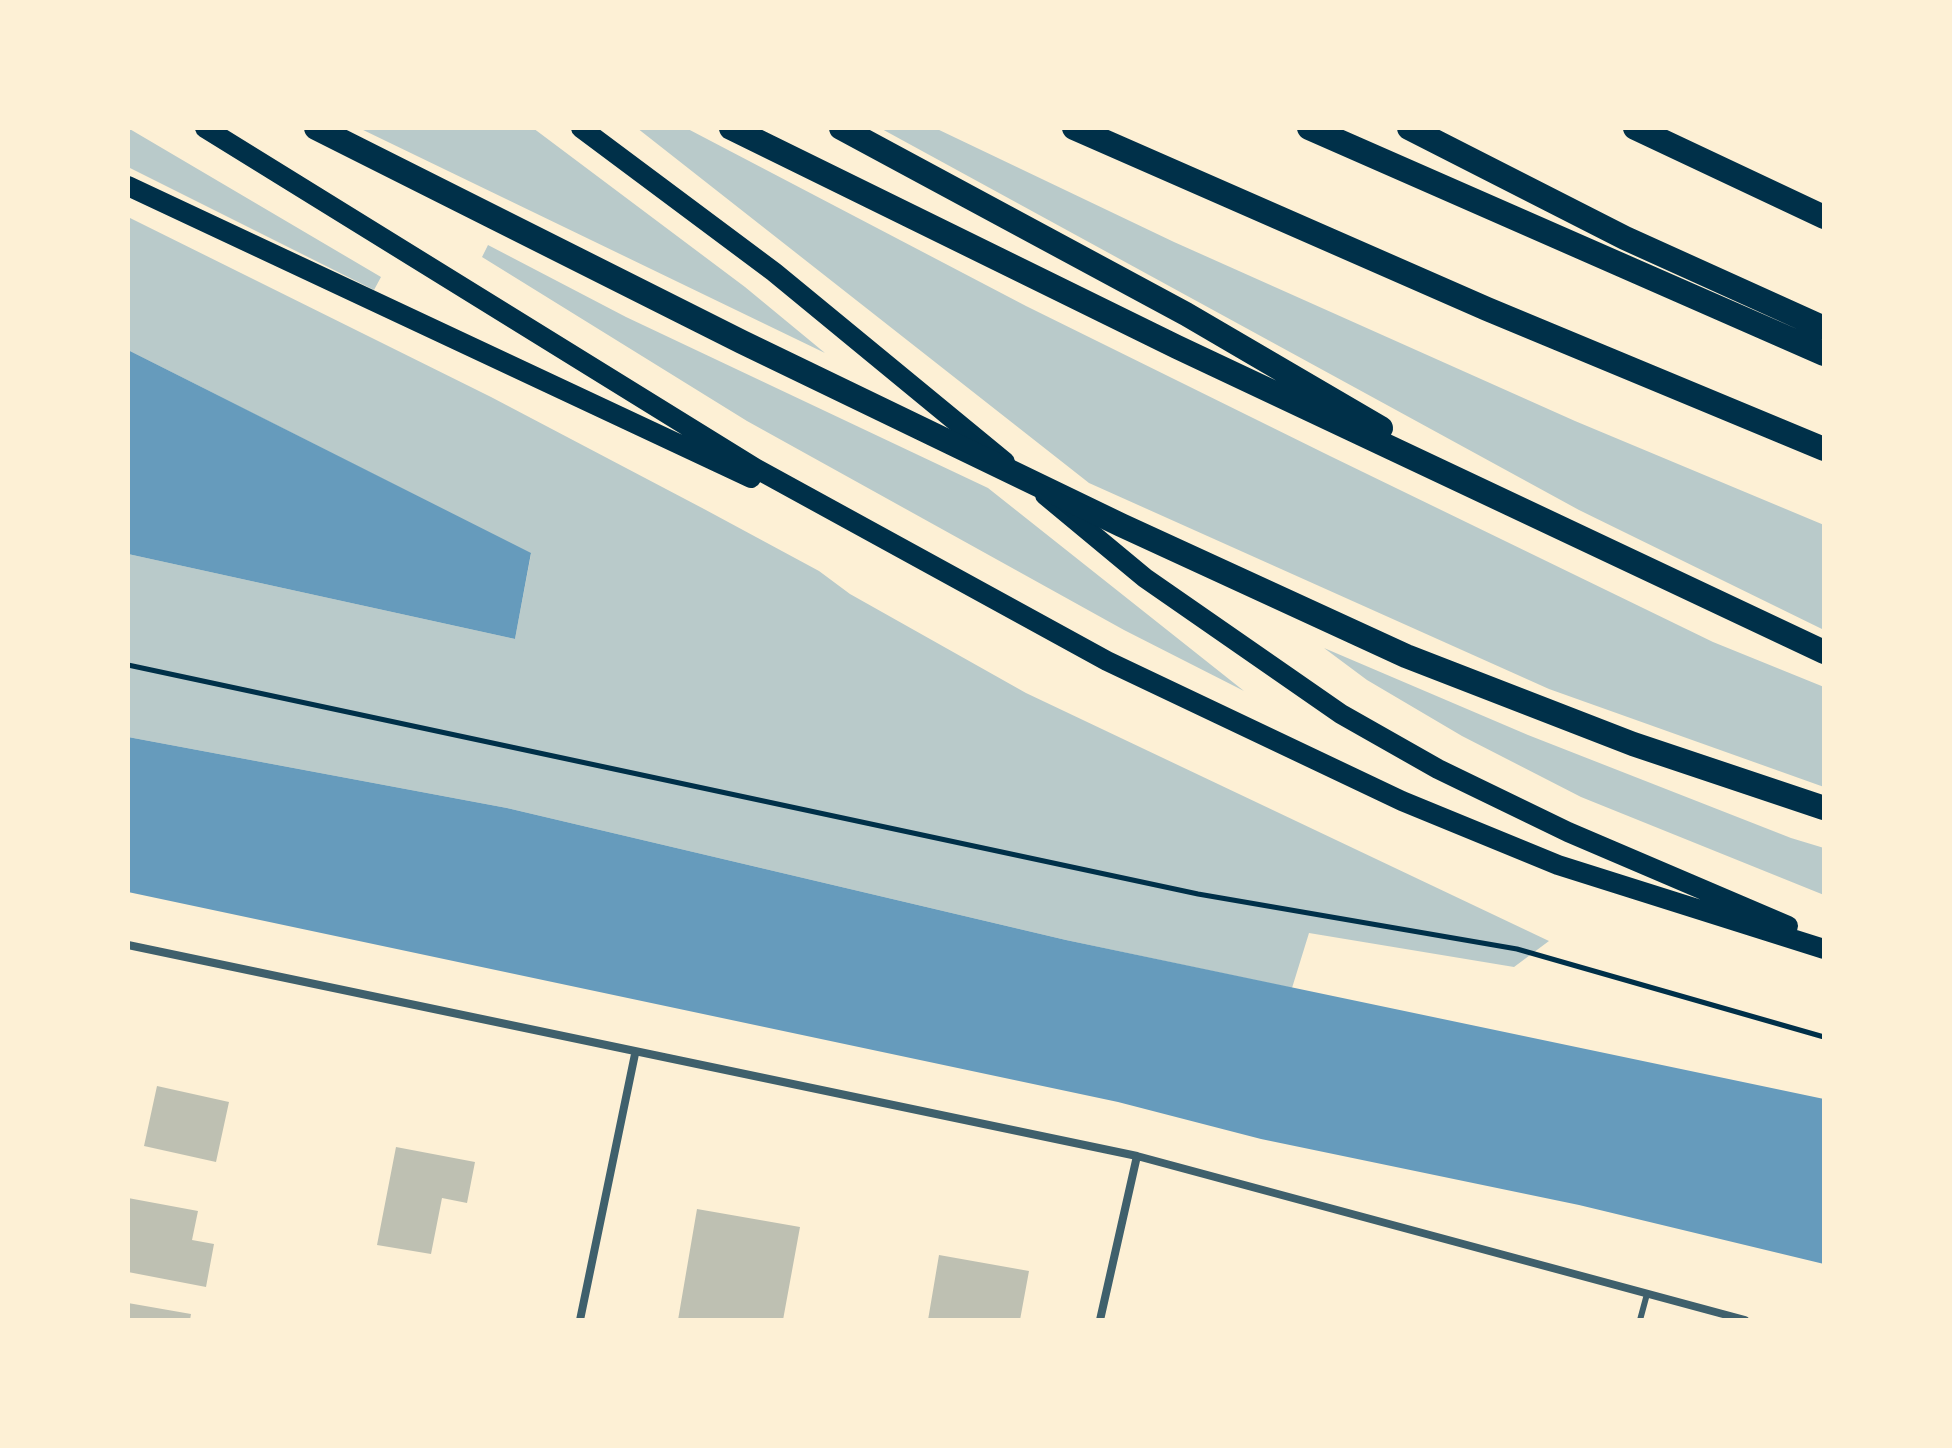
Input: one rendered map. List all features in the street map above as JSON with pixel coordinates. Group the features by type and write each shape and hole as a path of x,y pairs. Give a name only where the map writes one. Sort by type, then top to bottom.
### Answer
{"highway":[{"path":"316,128 742,342 1107,518 1406,656 1633,744 1824,808"},
{"path":"731,128 1177,347 1824,652"},
{"path":"841,128 1186,314 1520,509"},
{"path":"1074,128 1487,309 1824,449"},
{"path":"1309,128 1824,354"},
{"path":"1409,128 1625,238 1824,328"},
{"path":"1635,128 1824,217"}],"main road":[{"path":"205,128 579,361 877,537 1107,661 1402,801 1558,865 1824,949"},
{"path":"581,128 774,272 1145,578 1341,714 1438,769 1568,832 1824,942"},
{"path":"128,186 877,537"}],"street":[{"path":"128,945 635,1054 1137,1156 1745,1320"},
{"path":"580,1320 635,1054"},
{"path":"1100,1320 1137,1156"}],"lane":[{"path":"1640,1320 1647,1294"}],"path":[{"path":"128,665 1198,894 1517,949 1824,1037"}],"shaded area":[{"path":"128,128 381,277 374,290 128,167"},
{"path":"359,128 533,128 745,287 825,353"},
{"path":"637,128 686,128 1026,306 1330,456 1713,642 1824,687 1824,787 1549,689 1089,483"},
{"path":"880,128 935,128 1174,242 1575,421 1824,525 1824,630 1579,510"},
{"path":"128,217 491,397 704,509 819,571 850,594 1026,693 1549,941 1514,967 1309,933 1292,988 1066,940 507,808 128,737 128,554 515,639 531,554 128,350"},
{"path":"488,245 626,317 988,488 1244,691 1124,630 747,421 482,257"},
{"path":"1324,648 1528,735 1791,838 1824,848 1824,895 1581,797 1462,736 1367,680"}],"water":[{"path":"128,350 531,553 515,639 128,554"},
{"path":"128,737 507,808 1066,940 1824,1099 1824,1264 1579,1205 1261,1139 1118,1102 128,892"}],"building":[{"path":"157,1086 229,1102 216,1162 144,1146"},
{"path":"396,1147 475,1162 467,1203 442,1198 431,1254 377,1245"},
{"path":"128,1198 198,1211 192,1240 214,1244 206,1287 128,1272"},
{"path":"697,1209 800,1227 783,1320 678,1320"},
{"path":"939,1255 1029,1271 1020,1320 928,1320"},
{"path":"128,1303 191,1314 190,1320 128,1320"}]}
